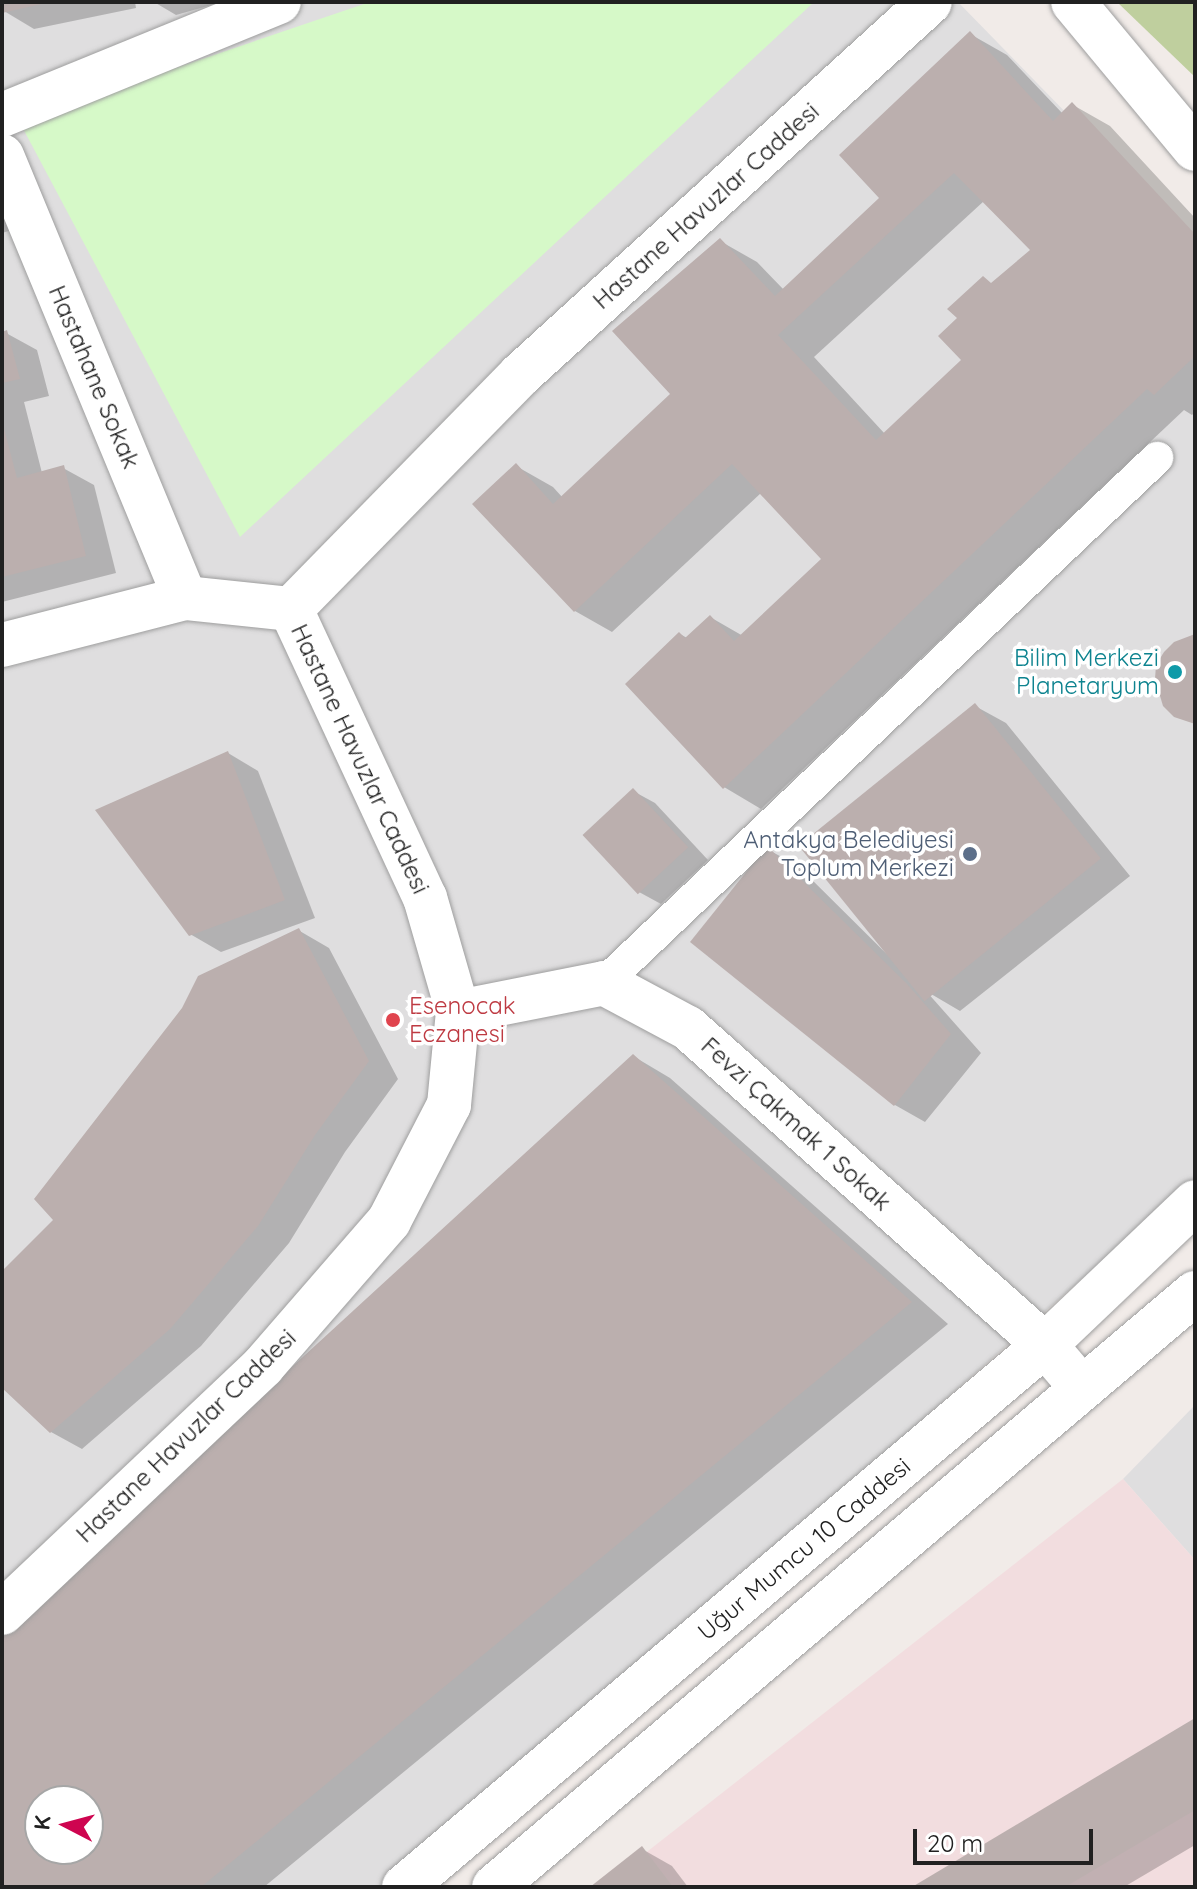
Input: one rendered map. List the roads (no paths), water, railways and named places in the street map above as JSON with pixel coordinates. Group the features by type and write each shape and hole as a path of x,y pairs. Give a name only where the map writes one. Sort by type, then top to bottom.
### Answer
{"street":[{"path":"2,115 279,2"},
{"name":"Hastane Havuzlar Caddesi","path":"2,1613 263,1366 389,1221 449,1105 458,1012 425,898 291,609 520,375 930,2"},
{"path":"1073,2 1195,149"},
{"name":"Hastahane Sokak","path":"2,156 185,598"},
{"path":"2,645 185,598 291,609"},
{"path":"458,1012 604,983"},
{"name":"Fevzi Çakmak 1 Sokak","path":"604,983 688,1028 1045,1345 1081,1387"},
{"name":"Uğur Mumcu 10 Caddesi","path":"404,1887 1045,1345 1195,1202"},
{"path":"494,1887 1195,1293"}],"lane":[{"path":"604,983 1157,458"}],"place":[{"name":"Bilim Merkezi Planetaryum","path":"1175,672"},
{"name":"Antakya Belediyesi Toplum Merkezi","path":"970,854"},
{"name":"Esenocak Eczanesi","path":"393,1020"}]}
